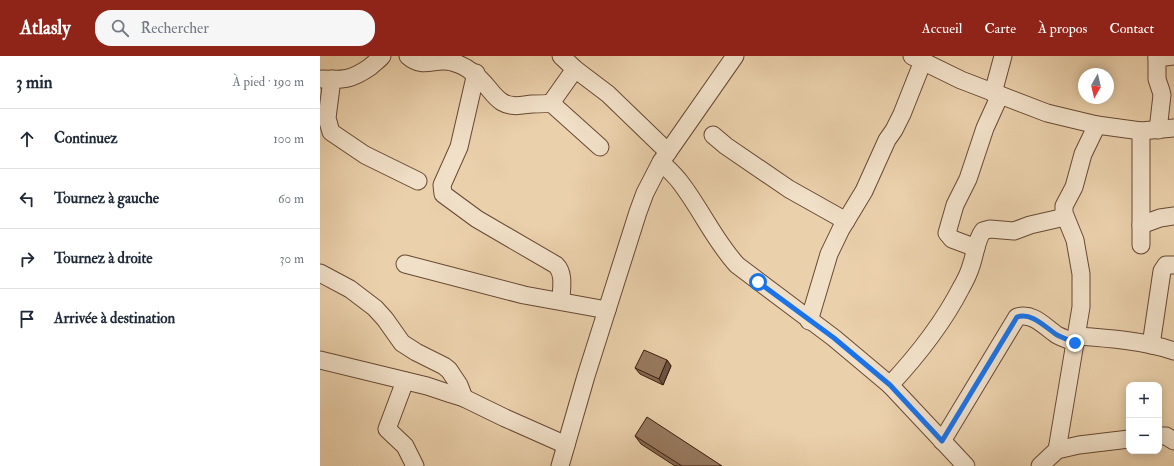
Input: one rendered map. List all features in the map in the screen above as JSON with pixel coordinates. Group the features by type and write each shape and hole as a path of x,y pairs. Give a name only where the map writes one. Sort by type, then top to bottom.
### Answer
{"street":[{"path":"382,56 361,73 352,78 341,80 326,79 327,118 331,132 365,155 418,181"},
{"path":"408,56 417,62 424,64 439,61 454,62 476,73 496,97 502,102 513,106 551,104 600,147"},
{"path":"561,56 575,69 608,94 664,157 713,235 737,265 834,338 890,385 966,466"},
{"path":"560,466 586,376 645,193 664,157 735,56"},
{"path":"976,248 952,239 947,233 955,205 968,179 997,94 1003,56"},
{"path":"1140,245 1141,225 1158,130 1162,95 1157,79 1157,57 1174,56"},
{"path":"809,320 829,254 864,191 887,140 897,125 917,59 961,80 1017,103 1047,113 1097,125 1158,130"},
{"path":"551,104 575,69"},
{"path":"476,73 458,147 442,185 443,194 477,219 556,265 560,269 562,276 560,301"},
{"path":"1049,460 1076,339 1081,307 1081,274 1075,240 1065,217 1064,206 1074,187 1083,154 1097,125"},
{"path":"713,135 726,146 789,189 846,221"},
{"path":"1141,225 1160,218 1174,216"},
{"path":"890,385 907,366 941,322 961,288 971,266 981,233 986,230 1016,230 1030,225 1065,217"},
{"path":"405,264 524,295 607,310"},
{"path":"1151,345 1162,271 1166,265 1174,265"},
{"path":"320,273 350,289 375,308 402,343 449,370 459,385 464,398"},
{"path":"942,441 1017,317 1023,315 1035,319 1058,335 1076,339 1113,339 1151,345 1174,351"},
{"path":"320,360 427,386 464,398 566,446"},
{"path":"405,381 387,429 406,448 415,466"},
{"path":"1162,436 1166,436 1174,441"},
{"path":"1049,460 1074,445 1126,439"}],"building":[{"path":"644,350 667,360 659,379 635,368"},
{"path":"647,417 722,466 682,466 635,436"}],"route":[{"path":"758,282 834,338 890,385 942,441 1017,317 1023,315 1035,319 1058,335 1075,343"}]}
